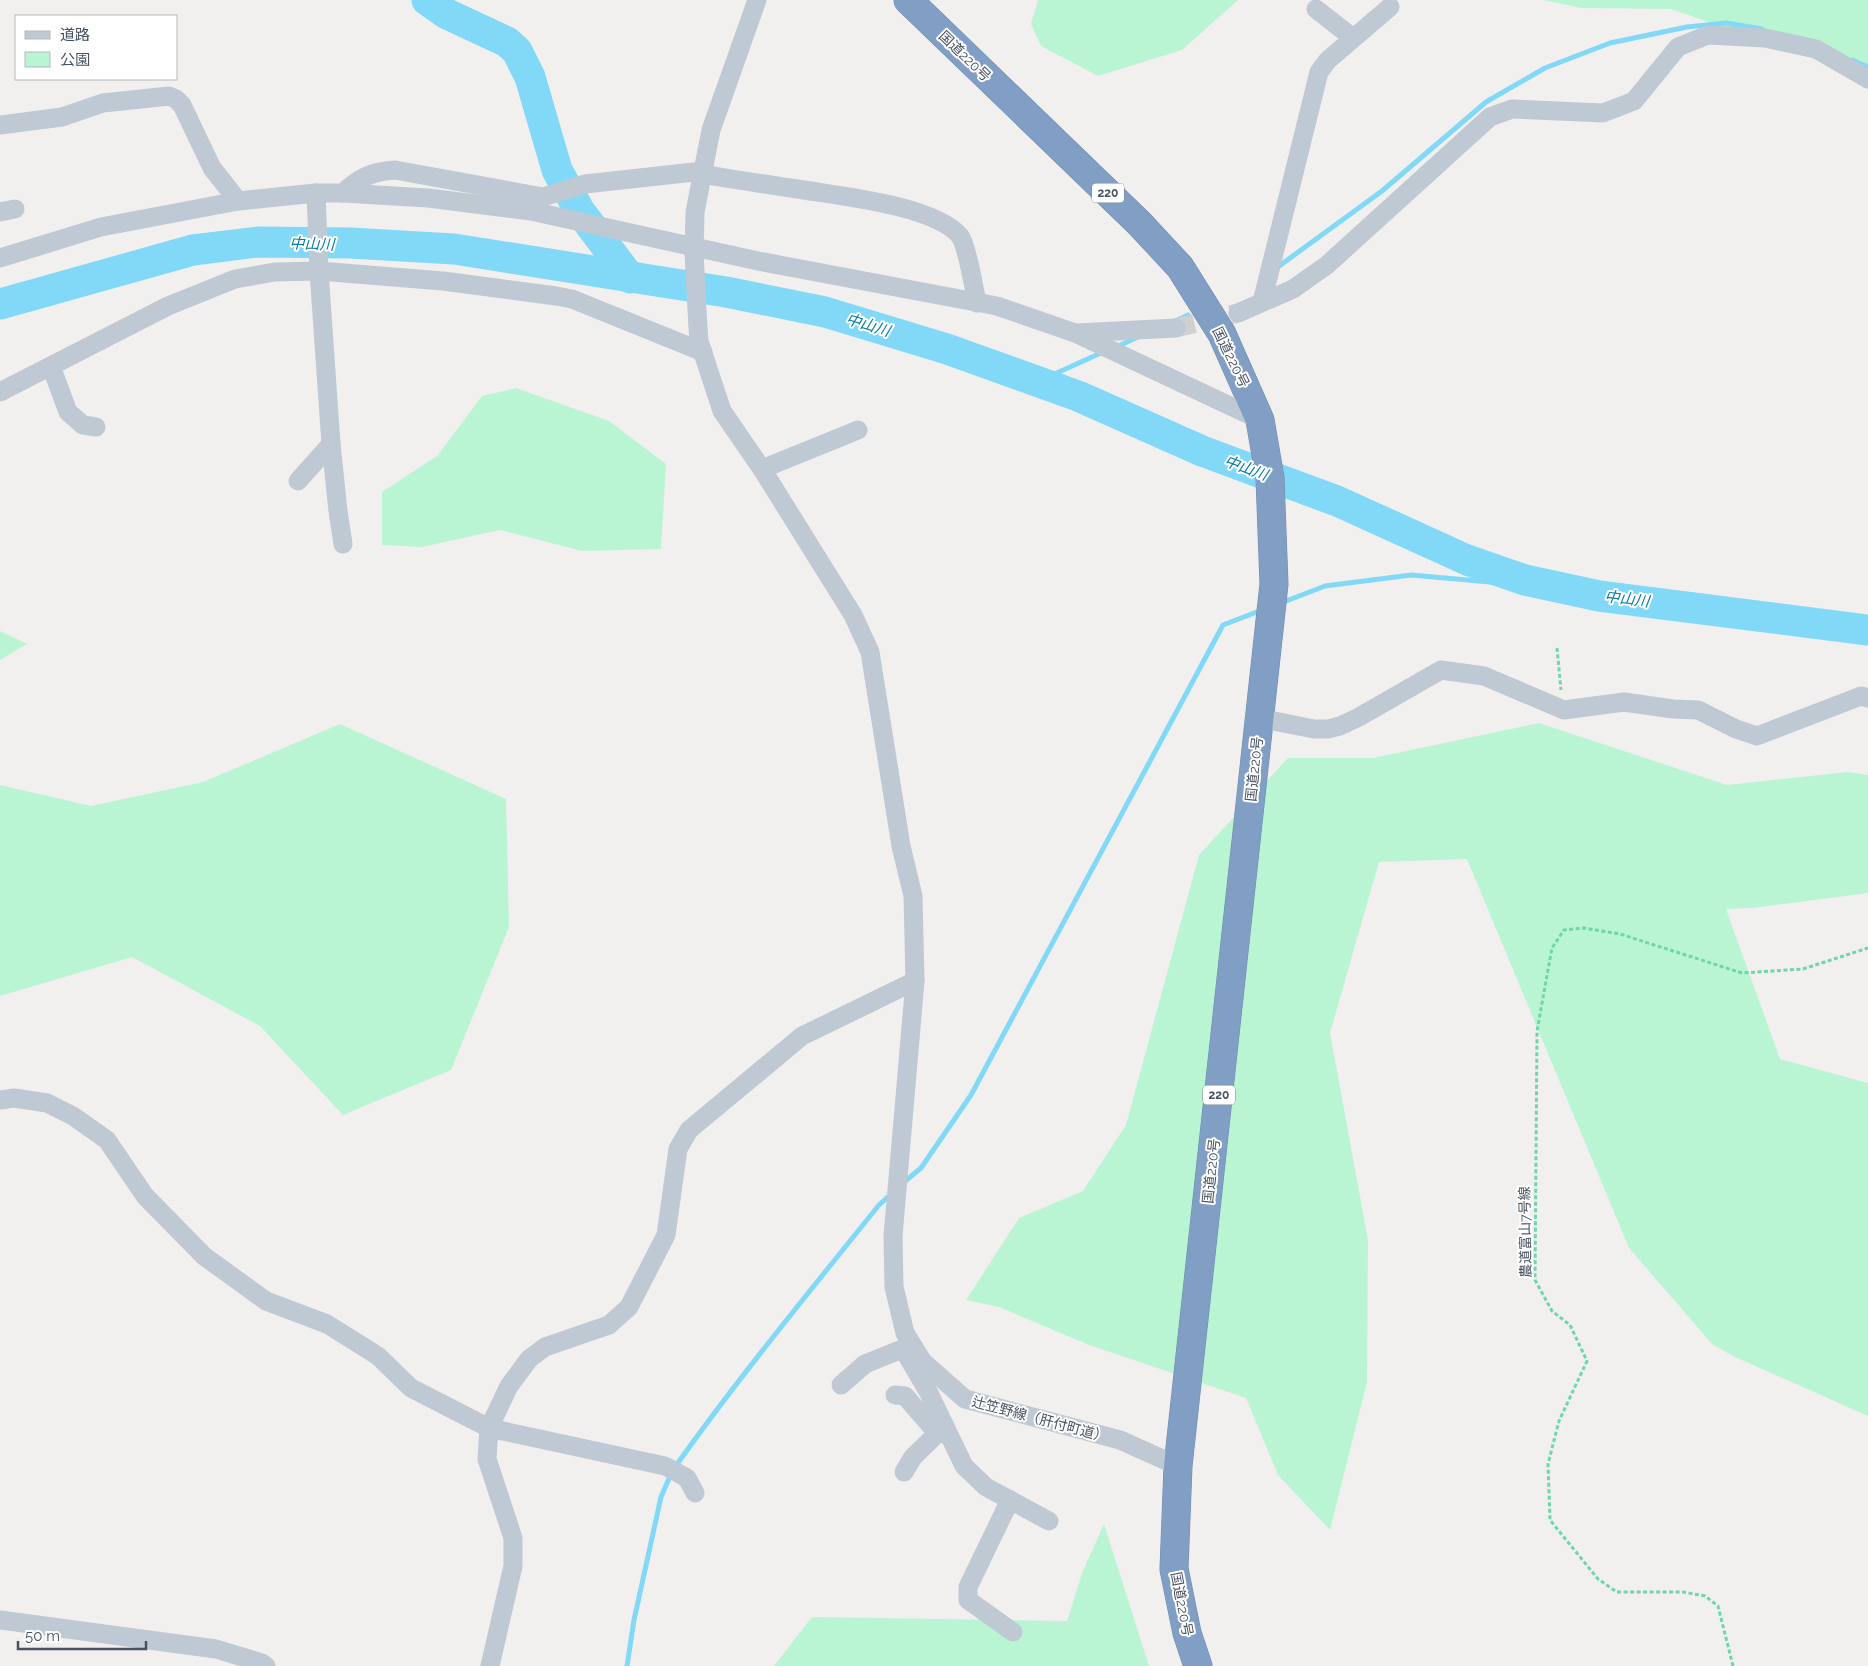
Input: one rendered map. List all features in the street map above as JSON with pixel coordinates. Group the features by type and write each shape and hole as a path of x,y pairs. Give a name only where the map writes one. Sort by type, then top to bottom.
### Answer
{"highway":[{"name":"国道220号","path":"908,0 1139,223 1180,267 1222,334 1260,420 1270,478 1274,584 1178,1466 1174,1569 1186,1633 1198,1666"}],"street":[{"name":"辻笠野線（肝付町道）","path":"757,0 711,130 695,212 699,341 722,411 762,469 852,615 870,652 901,846 913,896 915,981 893,1236 894,1287 907,1347 965,1399 1120,1440 1178,1466"},
{"path":"1262,302 1319,72 1328,60 1390,7"},
{"path":"1316,8 1353,38"},
{"path":"1238,313 1293,289 1327,265 1490,117 1512,109 1603,112 1634,101 1678,47 1708,35 1766,38 1816,49 1868,79"},
{"path":"0,125 62,117 103,103 169,96 176,99 182,105 212,168 238,201"},
{"path":"343,193 356,181 376,172 395,170 543,197 585,184 702,173 880,202 915,211 943,223 960,236 966,249 977,302"},
{"path":"0,258 101,227 238,201 315,197 343,193 428,198 532,211 695,249 997,306 1075,333 1260,420"},
{"path":"315,197 331,444 338,512 344,544"},
{"path":"0,392 168,306 235,279 275,272 319,271 443,282 556,296 572,299 703,352"},
{"path":"1075,333 1176,328"},
{"path":"51,366 68,412 82,425 96,427"},
{"path":"762,469 858,430"},
{"path":"298,481 331,444"},
{"path":"1259,718 1314,729 1328,729 1359,717 1441,670 1484,676 1564,710 1624,702 1673,709 1698,710 1736,730 1757,736 1861,696 1868,698"},
{"path":"490,1666 513,1566 513,1538 487,1459 489,1428 509,1386 529,1359 545,1347 609,1325 629,1307 666,1235 678,1149 689,1130 802,1036 915,981"},
{"path":"0,1100 14,1098 47,1103 73,1116 107,1140 146,1196 204,1256 266,1301 327,1324 378,1356 411,1388 489,1428 665,1466 688,1478 694,1493"},
{"path":"841,1385 865,1364 907,1347 929,1393 941,1430"},
{"path":"896,1394 905,1396 941,1430 964,1466 986,1487 1049,1521"},
{"path":"904,1472 913,1457 941,1430"},
{"path":"1010,1500 968,1587 968,1600 1013,1632"},
{"path":"0,1620 216,1649 262,1663 266,1666"}],"path":[{"path":"1557,648 1564,710"},
{"name":"農道富山7号線","path":"1733,1666 1718,1606 1704,1596 1683,1592 1617,1592 1598,1579 1550,1520 1548,1464 1559,1421 1587,1361 1570,1325 1552,1311 1535,1280 1537,1031 1552,948 1564,930 1584,928 1620,934 1742,973 1803,969 1868,948"}],"green space":[{"path":"1038,0 1238,0 1182,50 1098,76 1041,46 1031,24"},
{"path":"1544,0 1868,0 1868,78 1671,9 1581,8"},
{"path":"516,388 609,421 666,464 661,549 582,551 500,530 422,547 382,545 382,492 438,455 482,396"},
{"path":"0,631 27,644 0,660"},
{"path":"1539,723 1727,785 1848,772 1868,775 1868,893 1752,908 1726,909 1780,1059 1868,1083 1868,1416 1735,1357 1713,1345 1629,1248 1467,859 1379,862 1330,1033 1368,1240 1367,1382 1330,1530 1278,1475 1246,1398 1089,1345 999,1307 966,1300 1019,1218 1083,1191 1126,1125 1199,855 1288,758 1373,758"},
{"path":"340,724 506,799 509,927 451,1070 343,1115 260,1026 132,957 0,996 0,785 91,806 203,782"},
{"path":"1104,1524 1149,1666 774,1666 812,1617 1067,1621 1082,1573"}],"waterway":[{"name":"中山川","path":"427,0 447,14 507,42 517,51 530,77 557,170 579,210 630,278"},
{"path":"1275,269 1382,191 1486,102 1545,68 1610,43 1687,27 1726,23 1762,29"},
{"path":"1852,60 1868,67"},
{"name":"中山川","path":"0,304 193,250 258,242 350,243 454,249 726,292 825,312 947,349 1078,396 1202,451 1337,501 1467,560 1525,580 1599,596 1868,630"},
{"path":"1173,322 1188,315"},
{"path":"1116,347 1138,337"},
{"path":"1037,382 1103,352"},
{"path":"1281,603 1325,586 1411,575 1501,583 1525,580"},
{"path":"903,1183 921,1168 971,1095 1223,625 1262,610"},
{"path":"675,1467 775,1334 879,1205 891,1194"},
{"path":"627,1666 634,1620 661,1497 671,1474"}],"tunnel":[{"path":"1176,328 1238,313"}]}
